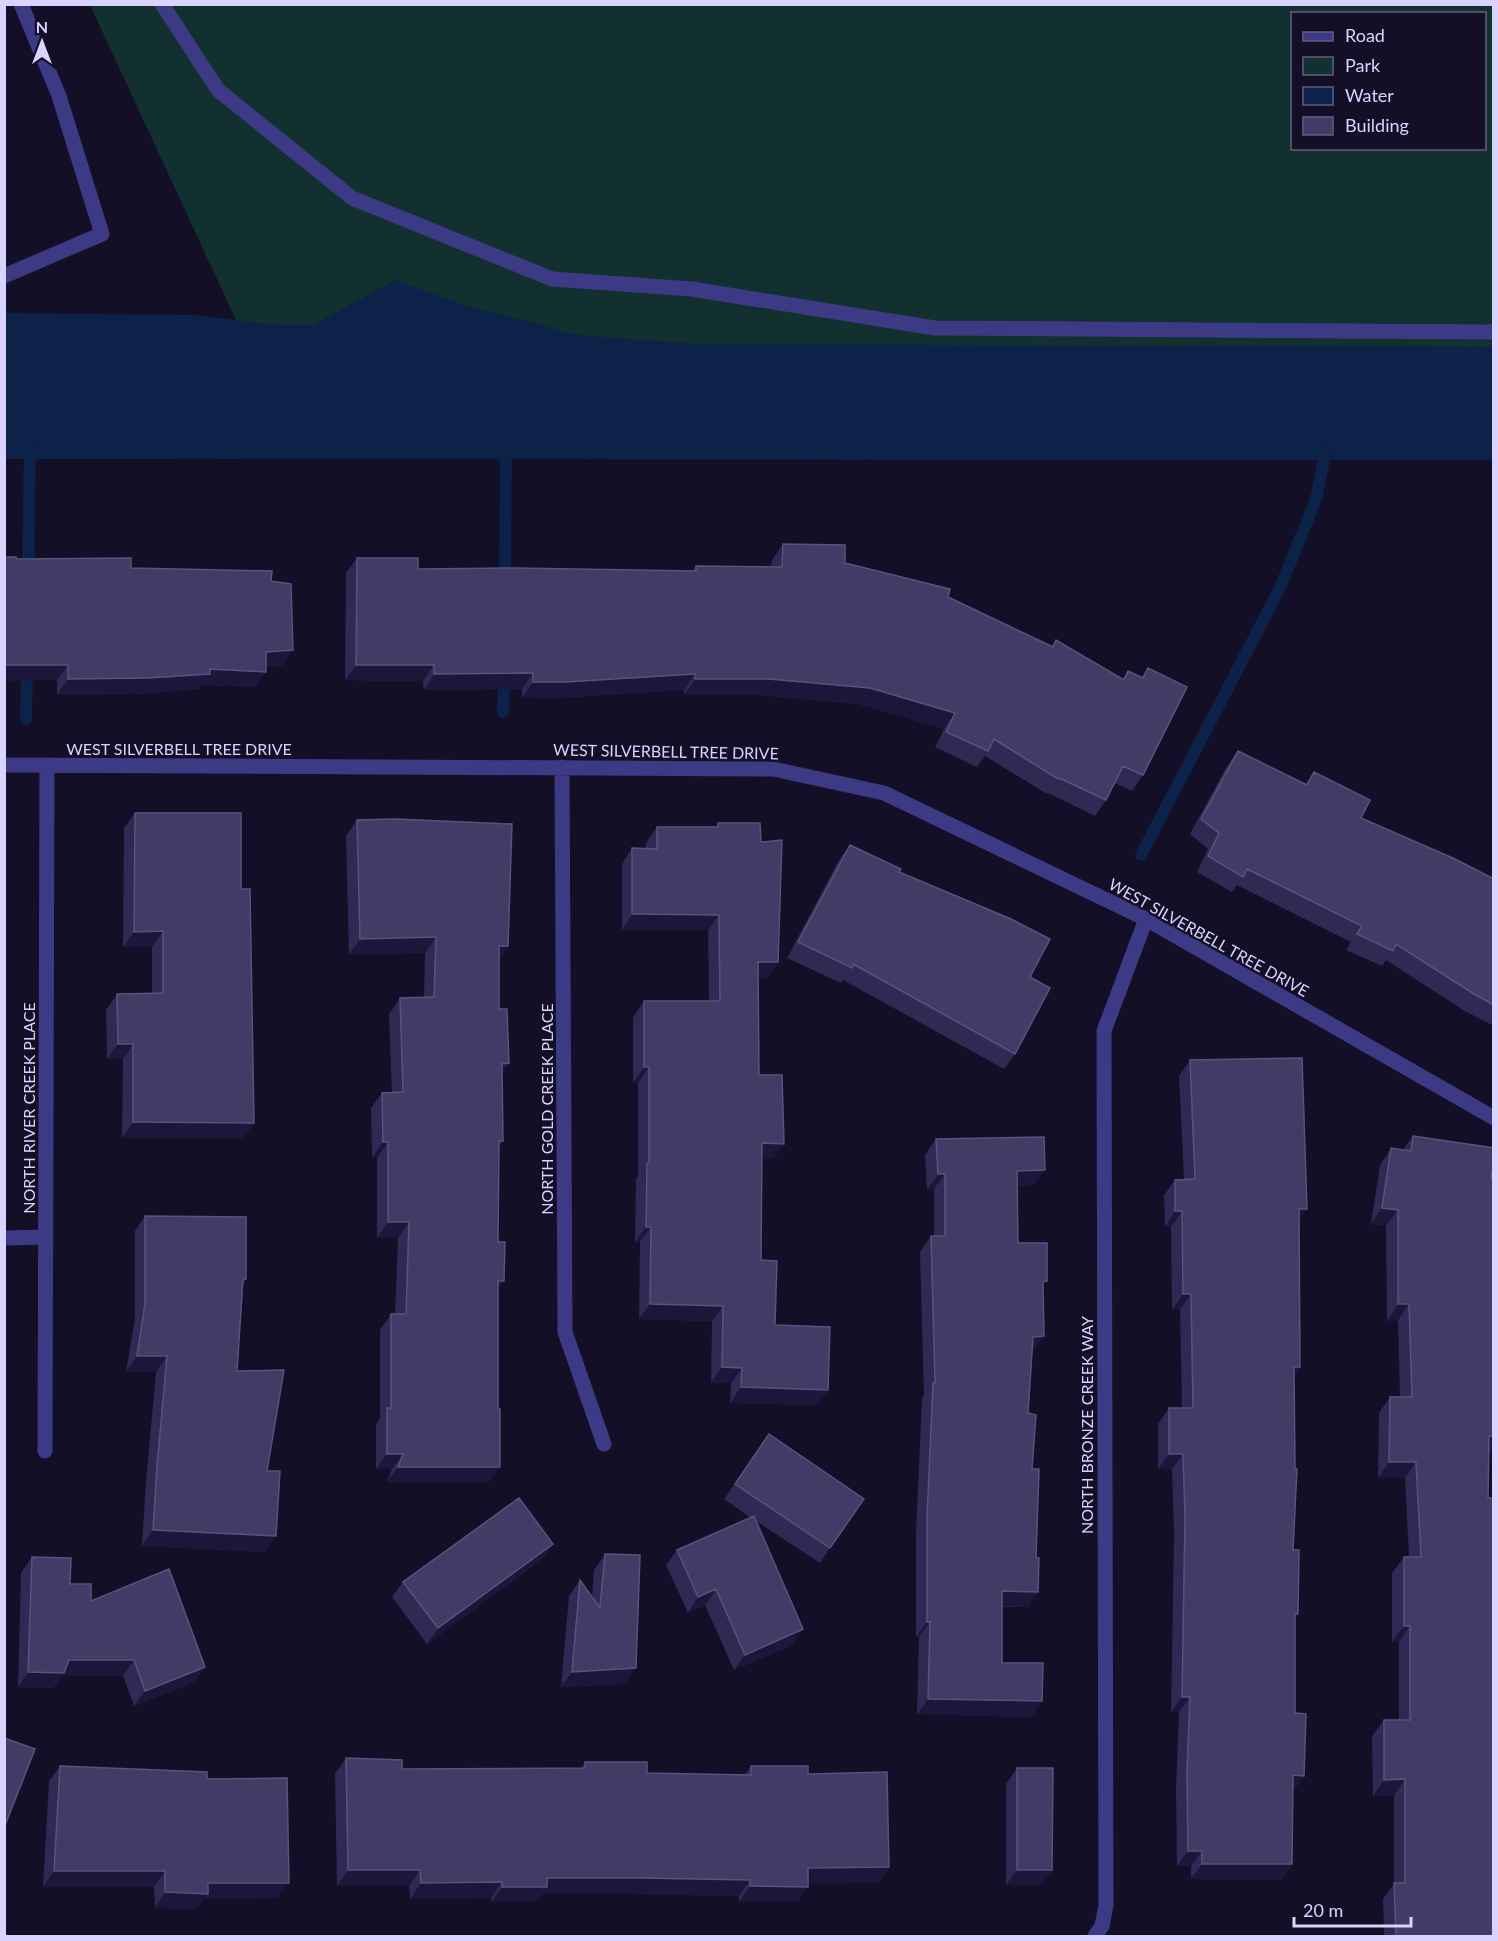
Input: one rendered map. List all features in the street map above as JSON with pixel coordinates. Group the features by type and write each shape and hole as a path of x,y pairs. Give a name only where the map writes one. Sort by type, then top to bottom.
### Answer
{"street":[{"path":"4,276 102,234 59,96 21,4"},
{"path":"162,4 218,90 352,198 552,279 692,289 935,328 1494,332"},
{"name":"WEST SILVERBELL TREE DRIVE","path":"4,765 774,769 884,793 1146,919 1494,1118"},
{"name":"NORTH RIVER CREEK PLACE","path":"45,1451 48,765"},
{"name":"NORTH GOLD CREEK PLACE","path":"562,767 565,1332 604,1444"},
{"name":"NORTH BRONZE CREEK WAY","path":"1095,1936 1102,1926 1106,1905 1104,1031 1146,919"},
{"path":"4,1238 45,1237"}],"green space":[{"path":"90,5 1493,5 1493,426 274,402"}],"water":[{"path":"396,280 460,304 578,335 695,344 1493,347 1493,460 5,459 5,313 196,315 275,325 313,325"}],"building":[{"path":"783,544 845,545 845,563 950,589 948,597 1053,647 1056,640 1124,680 1128,671 1143,678 1148,668 1187,687 1143,775 1123,766 1106,800 1058,779 994,739 988,751 946,732 955,713 870,688 769,679 695,679 695,674 533,682 533,673 434,674 434,665 356,665 357,558 418,558 418,569 696,571 696,566 782,567"},
{"path":"4,557 16,557 16,559 131,558 131,568 272,571 271,581 291,584 293,650 266,652 266,672 210,669 210,674 148,678 68,679 68,665 4,665"},
{"path":"1238,751 1307,785 1314,772 1370,800 1361,818 1455,859 1494,879 1494,1005 1396,944 1393,951 1357,934 1362,926 1247,869 1243,877 1208,856 1219,833 1201,819"},
{"path":"135,813 241,813 241,889 250,889 254,1123 133,1122 133,1044 118,1044 117,994 163,993 163,931 134,932"},
{"path":"395,819 512,824 508,946 499,946 499,1009 507,1009 509,1063 502,1064 503,1141 499,1141 498,1242 505,1242 504,1281 498,1281 500,1467 398,1467 403,1454 387,1454 387,1408 391,1408 391,1314 406,1314 409,1222 388,1222 388,1142 383,1142 382,1093 403,1092 400,998 434,997 436,937 360,939 357,820"},
{"path":"718,823 760,823 761,842 782,840 778,962 758,962 759,1075 782,1075 784,1144 762,1143 761,1260 777,1261 775,1325 830,1327 828,1390 741,1387 742,1368 722,1367 723,1306 650,1304 651,1227 646,1227 649,1067 644,1067 644,1001 720,1001 719,915 632,914 632,848 657,849 657,827 718,827"},
{"path":"850,845 901,869 899,872 1011,919 1050,939 1030,977 1050,988 1015,1054 853,964 852,968 798,942"},
{"path":"1302,1058 1307,1209 1299,1209 1300,1367 1294,1367 1295,1469 1297,1469 1293,1550 1299,1550 1298,1614 1295,1614 1295,1713 1306,1714 1304,1776 1293,1775 1292,1864 1202,1864 1202,1851 1188,1851 1187,1772 1190,1697 1182,1697 1185,1518 1183,1454 1169,1454 1169,1408 1193,1408 1191,1294 1183,1294 1182,1211 1175,1211 1175,1180 1195,1179 1190,1060"},
{"path":"1413,1136 1494,1148 1491,1178 1494,1178 1494,1436 1489,1436 1488,1498 1494,1498 1494,1936 1396,1936 1394,1883 1405,1883 1405,1779 1384,1780 1384,1720 1410,1720 1410,1626 1404,1626 1404,1557 1421,1557 1416,1462 1389,1462 1390,1397 1412,1397 1409,1304 1398,1304 1398,1210 1382,1208 1391,1148 1411,1151"},
{"path":"1044,1137 1045,1170 1017,1171 1018,1243 1047,1243 1047,1281 1043,1282 1044,1336 1033,1337 1028,1413 1036,1415 1032,1469 1039,1469 1036,1558 1039,1558 1038,1592 1002,1591 1002,1663 1043,1663 1042,1701 928,1699 930,1622 927,1622 927,1518 933,1383 935,1383 931,1236 945,1236 945,1174 938,1174 936,1139"},
{"path":"145,1216 246,1217 246,1279 243,1279 237,1371 284,1370 267,1471 280,1471 276,1536 153,1530 167,1356 137,1356 145,1304"},
{"path":"769,1434 864,1499 830,1548 735,1484"},
{"path":"519,1498 553,1544 438,1628 403,1582"},
{"path":"754,1516 803,1629 745,1655 716,1589 698,1597 677,1550"},
{"path":"605,1554 640,1555 636,1668 572,1672 580,1580 600,1608"},
{"path":"32,1557 71,1558 70,1584 91,1584 91,1601 169,1569 205,1667 145,1691 134,1660 69,1660 64,1673 28,1672"},
{"path":"4,1738 35,1749 4,1828"},
{"path":"346,1758 402,1760 402,1769 585,1768 585,1762 647,1762 647,1773 751,1775 751,1766 808,1766 808,1774 887,1772 889,1867 808,1868 808,1887 750,1886 750,1880 547,1878 547,1887 502,1887 502,1882 421,1883 420,1870 348,1870"},
{"path":"60,1766 207,1772 207,1779 287,1778 289,1883 208,1883 208,1894 165,1892 165,1871 54,1871"},
{"path":"1017,1768 1053,1768 1052,1870 1017,1870"}],"waterway":[{"path":"505,585 506,443"},
{"path":"28,574 30,445"},
{"path":"1141,855 1280,588 1316,499 1327,445"},
{"path":"26,719 27,667"},
{"path":"503,712 504,674"}]}
